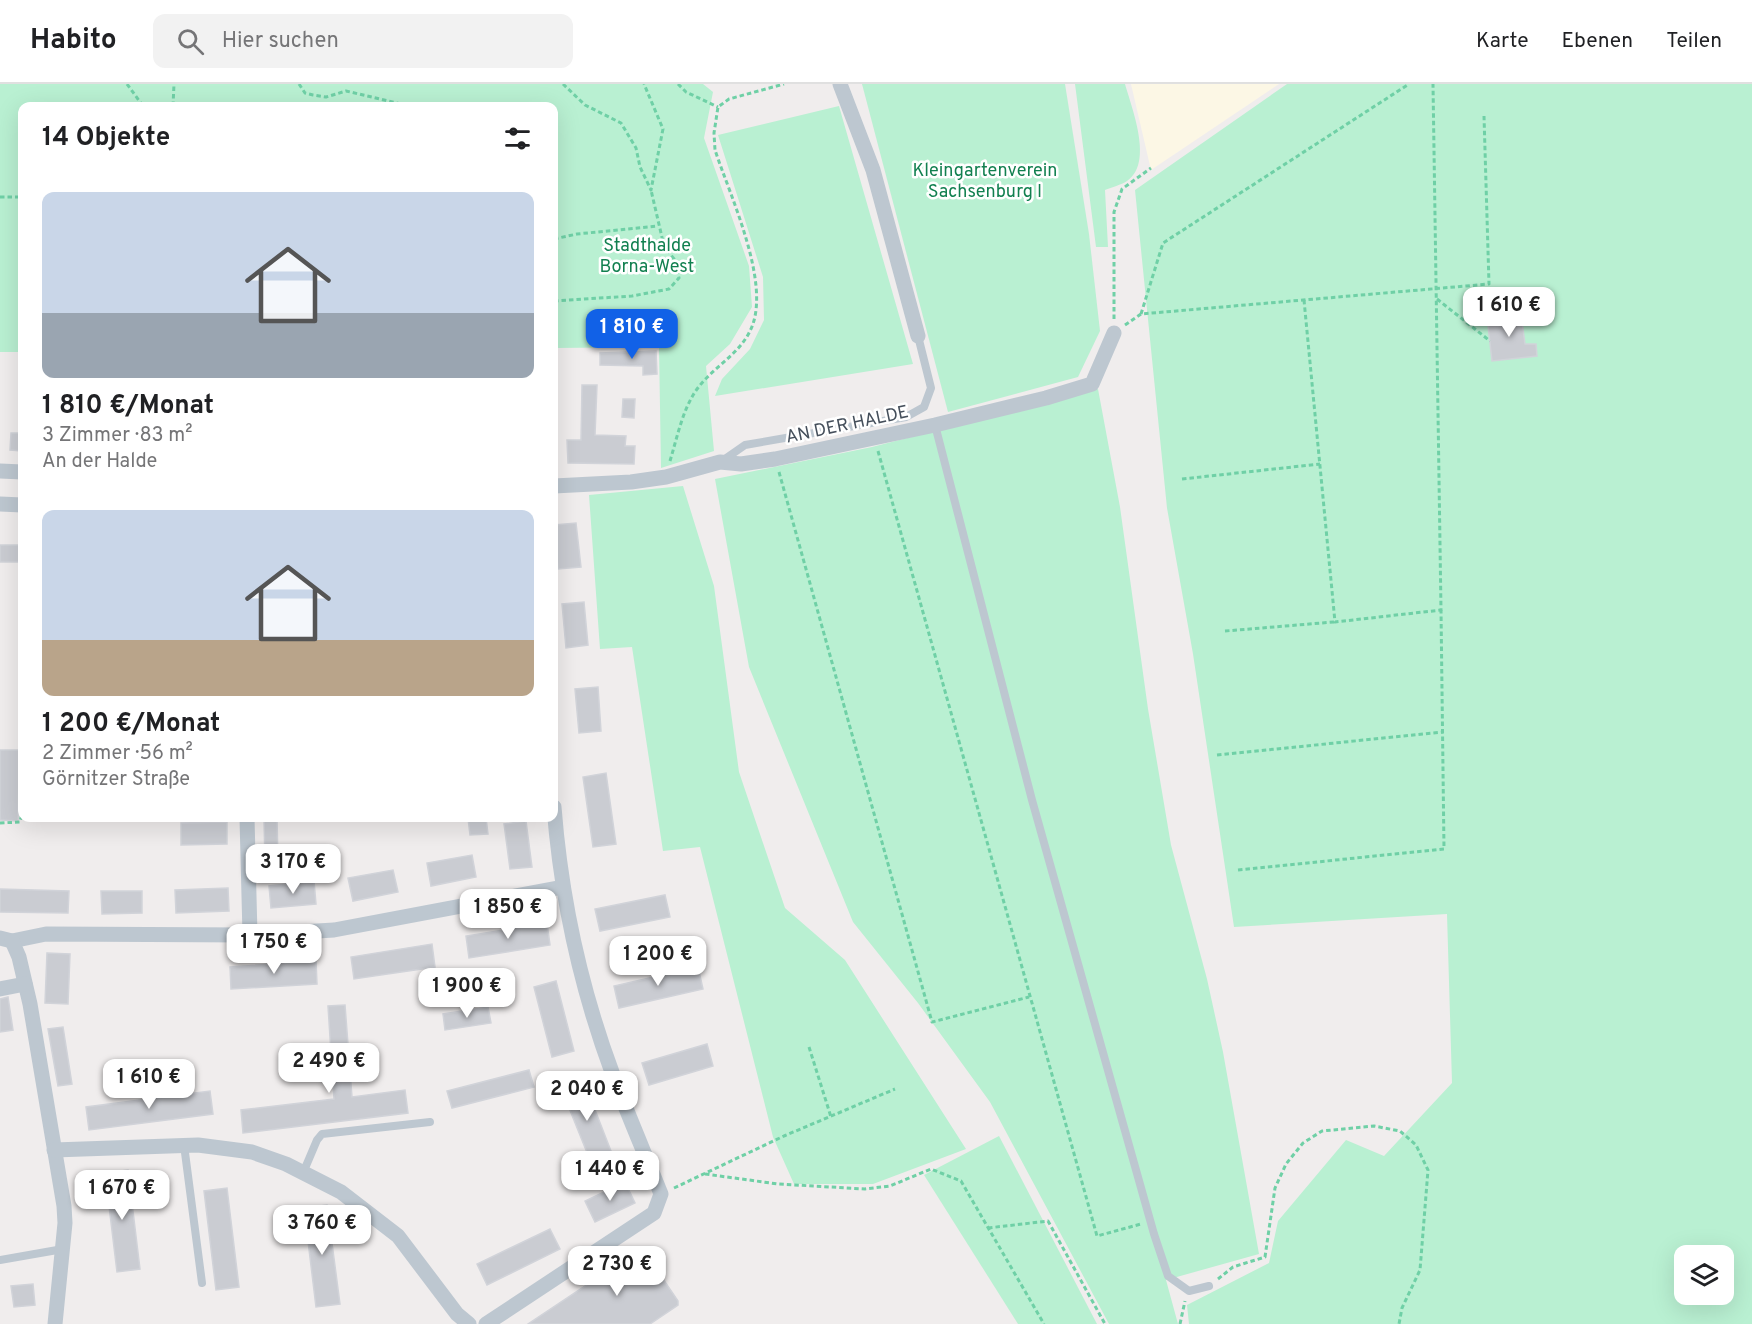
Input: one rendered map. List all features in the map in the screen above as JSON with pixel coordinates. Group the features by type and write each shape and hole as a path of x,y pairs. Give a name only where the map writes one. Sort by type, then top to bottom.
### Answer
{"street":[{"path":"840,84 873,170 918,336"},
{"name":"AN DER HALDE","path":"558,486 632,482 666,477 720,462 741,464 775,459 935,425 1046,398 1092,384 1114,333"},
{"path":"0,471 18,472"},
{"path":"0,504 18,504"},
{"path":"247,822 250,935"},
{"path":"486,1324 654,1213 662,1194 613,1075 580,968 563,886 556,822"},
{"path":"55,1324 63,1249 64,1206 25,984 19,957 6,940 46,934 250,935 334,930 563,886"},
{"path":"0,989 25,984"},
{"path":"54,1150 184,1145 252,1152 303,1173 341,1192 398,1236 457,1314 469,1324"}],"lane":[{"path":"720,462 745,444 906,417 924,407 931,388 918,336"},
{"path":"935,425 1032,800 1150,1221 1168,1276 1189,1291 1209,1287"},
{"path":"303,1173 317,1140 322,1134 430,1122"},
{"path":"184,1145 202,1283"},
{"path":"0,1260 63,1249"}],"path":[{"path":"127,84 140,102"},
{"path":"173,102 174,84"},
{"path":"298,84 305,93 312,95 326,97 346,91 393,102"},
{"path":"558,301 632,296 669,289 679,279 658,226 651,190 640,167 636,148 621,123 585,105 563,84"},
{"path":"644,84 663,129 651,190"},
{"path":"678,84 686,92 718,107"},
{"path":"666,477 682,421 695,392 738,347 750,331 754,314 755,278 751,252 715,150 714,133 718,107 729,99 784,84"},
{"path":"1141,314 1163,243 1409,84"},
{"path":"1238,870 1444,849 1433,84"},
{"path":"1114,333 1141,314 1489,284 1484,116"},
{"path":"1114,333 1114,212 1122,189 1151,168"},
{"path":"0,197 18,197"},
{"path":"558,238 577,234 658,226"},
{"path":"1437,298 1490,341"},
{"path":"1304,300 1335,622"},
{"path":"874,438 1097,1236 1150,1221"},
{"path":"775,459 932,1022 1029,997"},
{"path":"1182,479 1320,464"},
{"path":"1226,631 1441,610"},
{"path":"1217,755 1443,732"},
{"path":"0,823 20,822"},
{"path":"809,1047 831,1117"},
{"path":"662,1194 784,1136 895,1089"},
{"path":"1209,1287 1233,1267 1265,1257 1275,1188 1286,1164 1304,1143 1322,1131 1374,1126 1400,1131 1416,1145 1428,1170 1420,1270 1401,1308 1399,1324"},
{"path":"705,1174 778,1184 865,1190 890,1186 931,1170 961,1181 1044,1324"},
{"path":"988,1228 1048,1221 1105,1324"},
{"path":"1180,1324 1181,1310 1189,1291"}],"shaded area":[{"path":"1131,84 1279,84 1151,170"}],"green space":[{"name":"Stadthalde Borna-West","path":"0,84 703,84 713,92 704,138 749,266 752,307 730,344 706,366 714,451 661,468 659,347 558,348 558,102 18,102 18,352 0,352"},
{"name":"Kleingartenverein Sachsenburg I","path":"862,84 1065,84 1089,234 1100,331 1078,377 948,412"},
{"path":"1075,84 1125,84 1139,135 1139,162 1135,173 1127,181 1105,190 1108,247 1096,247"},
{"path":"1287,84 1752,84 1752,1324 1189,1324 1187,1305 1269,1263 1278,1221 1346,1140 1384,1156 1452,1083 1447,914 1234,927 1193,654 1167,508 1135,190"},
{"path":"839,106 913,364 715,396 722,379 750,349 764,320 763,277 718,135"},
{"path":"1098,389 1120,507 1148,709 1171,845 1207,979 1223,1052 1259,1254 1166,1280 1178,1324 1109,1324 990,1102 918,1003 853,922 749,667 715,479 872,447"},
{"path":"683,486 714,586 739,772 785,908 845,960 966,1149 873,1184 794,1184 773,1137 700,847 663,851 632,647 600,649 589,495"},
{"path":"999,1136 1097,1324 1018,1324 924,1175"}],"building":[{"path":"1521,314 1525,344 1536,344 1537,356 1492,361 1487,317"},
{"path":"656,351 657,374 643,375 643,366 600,365 600,353"},
{"path":"582,385 597,385 595,435 626,436 625,446 635,446 634,464 568,463 567,440 581,440"},
{"path":"623,399 635,399 634,418 622,417"},
{"path":"11,433 18,433 18,451 10,450"},
{"path":"576,523 581,567 558,569 558,525"},
{"path":"0,545 18,545 18,562 0,562"},
{"path":"584,602 588,645 566,648 562,604"},
{"path":"598,687 601,731 579,733 575,689"},
{"path":"0,750 18,750 18,821 0,820"},
{"path":"606,773 616,844 593,847 583,777"},
{"path":"227,822 227,844 181,845 181,823"},
{"path":"264,822 277,822 278,862 265,863"},
{"path":"468,822 486,822 488,834 470,835"},
{"path":"526,822 532,867 510,869 504,824"},
{"path":"472,855 476,877 431,886 427,863"},
{"path":"393,870 398,892 353,901 348,878"},
{"path":"314,881 316,904 271,908 269,886"},
{"path":"228,888 229,911 176,913 175,890"},
{"path":"0,889 69,891 68,913 0,912"},
{"path":"101,891 142,891 142,913 102,914"},
{"path":"665,895 670,917 600,931 595,909"},
{"path":"547,923 550,945 469,958 466,936"},
{"path":"432,944 435,967 354,979 351,957"},
{"path":"47,953 70,954 68,1004 45,1003"},
{"path":"316,961 317,984 231,989 230,967"},
{"path":"698,967 703,989 619,1008 614,986"},
{"path":"556,981 574,1051 552,1057 534,987"},
{"path":"8,997 13,1030 0,1032 0,999"},
{"path":"345,1005 352,1097 405,1090 408,1113 243,1133 241,1110 334,1099 328,1006"},
{"path":"488,1007 491,1023 445,1030 443,1014"},
{"path":"63,1027 72,1084 58,1086 48,1029"},
{"path":"707,1044 713,1066 649,1085 642,1063"},
{"path":"529,1070 534,1087 452,1108 447,1091"},
{"path":"585,1084 611,1151 590,1160 563,1093"},
{"path":"210,1091 213,1114 89,1130 86,1107"},
{"path":"128,1170 140,1269 117,1272 105,1173"},
{"path":"625,1182 635,1203 595,1222 585,1201"},
{"path":"227,1188 239,1287 216,1290 204,1191"},
{"path":"327,1205 340,1304 316,1307 304,1208"},
{"path":"550,1229 560,1249 487,1285 477,1264"},
{"path":"642,1248 678,1301 678,1305 650,1324 528,1324"},
{"path":"33,1284 35,1305 14,1307 11,1286"}]}
